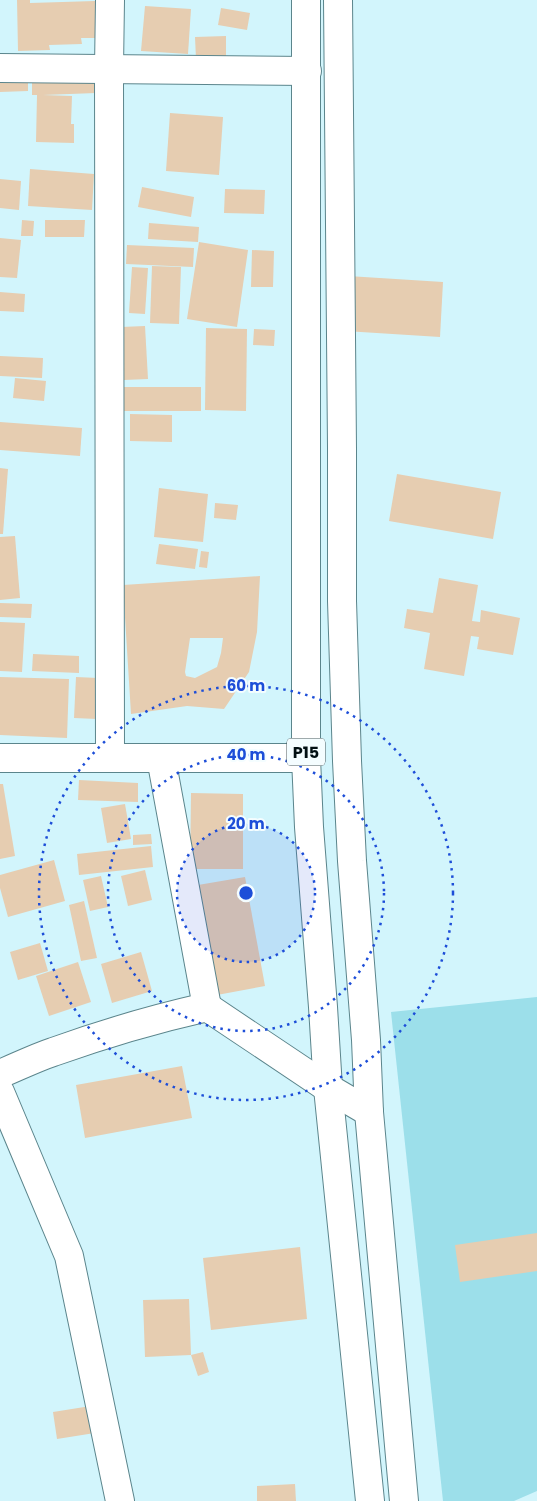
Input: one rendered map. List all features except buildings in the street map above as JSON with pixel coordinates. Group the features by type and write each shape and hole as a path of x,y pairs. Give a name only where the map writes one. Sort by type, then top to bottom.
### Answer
{"main road":[{"path":"110,0 110,757"},
{"name":"P15","path":"306,0 306,758 309,827 328,1088 370,1501"},
{"name":"P15","path":"338,0 342,601 348,788 366,1040 369,1112 404,1501"},
{"path":"0,68 307,71"},
{"path":"0,758 306,758"},
{"path":"161,758 206,1007 328,1088 369,1112"},
{"path":"0,1074 51,1052 132,1026 206,1007"},
{"path":"0,1092 69,1256 120,1501"}],"shaded area":[{"path":"537,997 537,1491 514,1501 443,1501 391,1012"}]}
